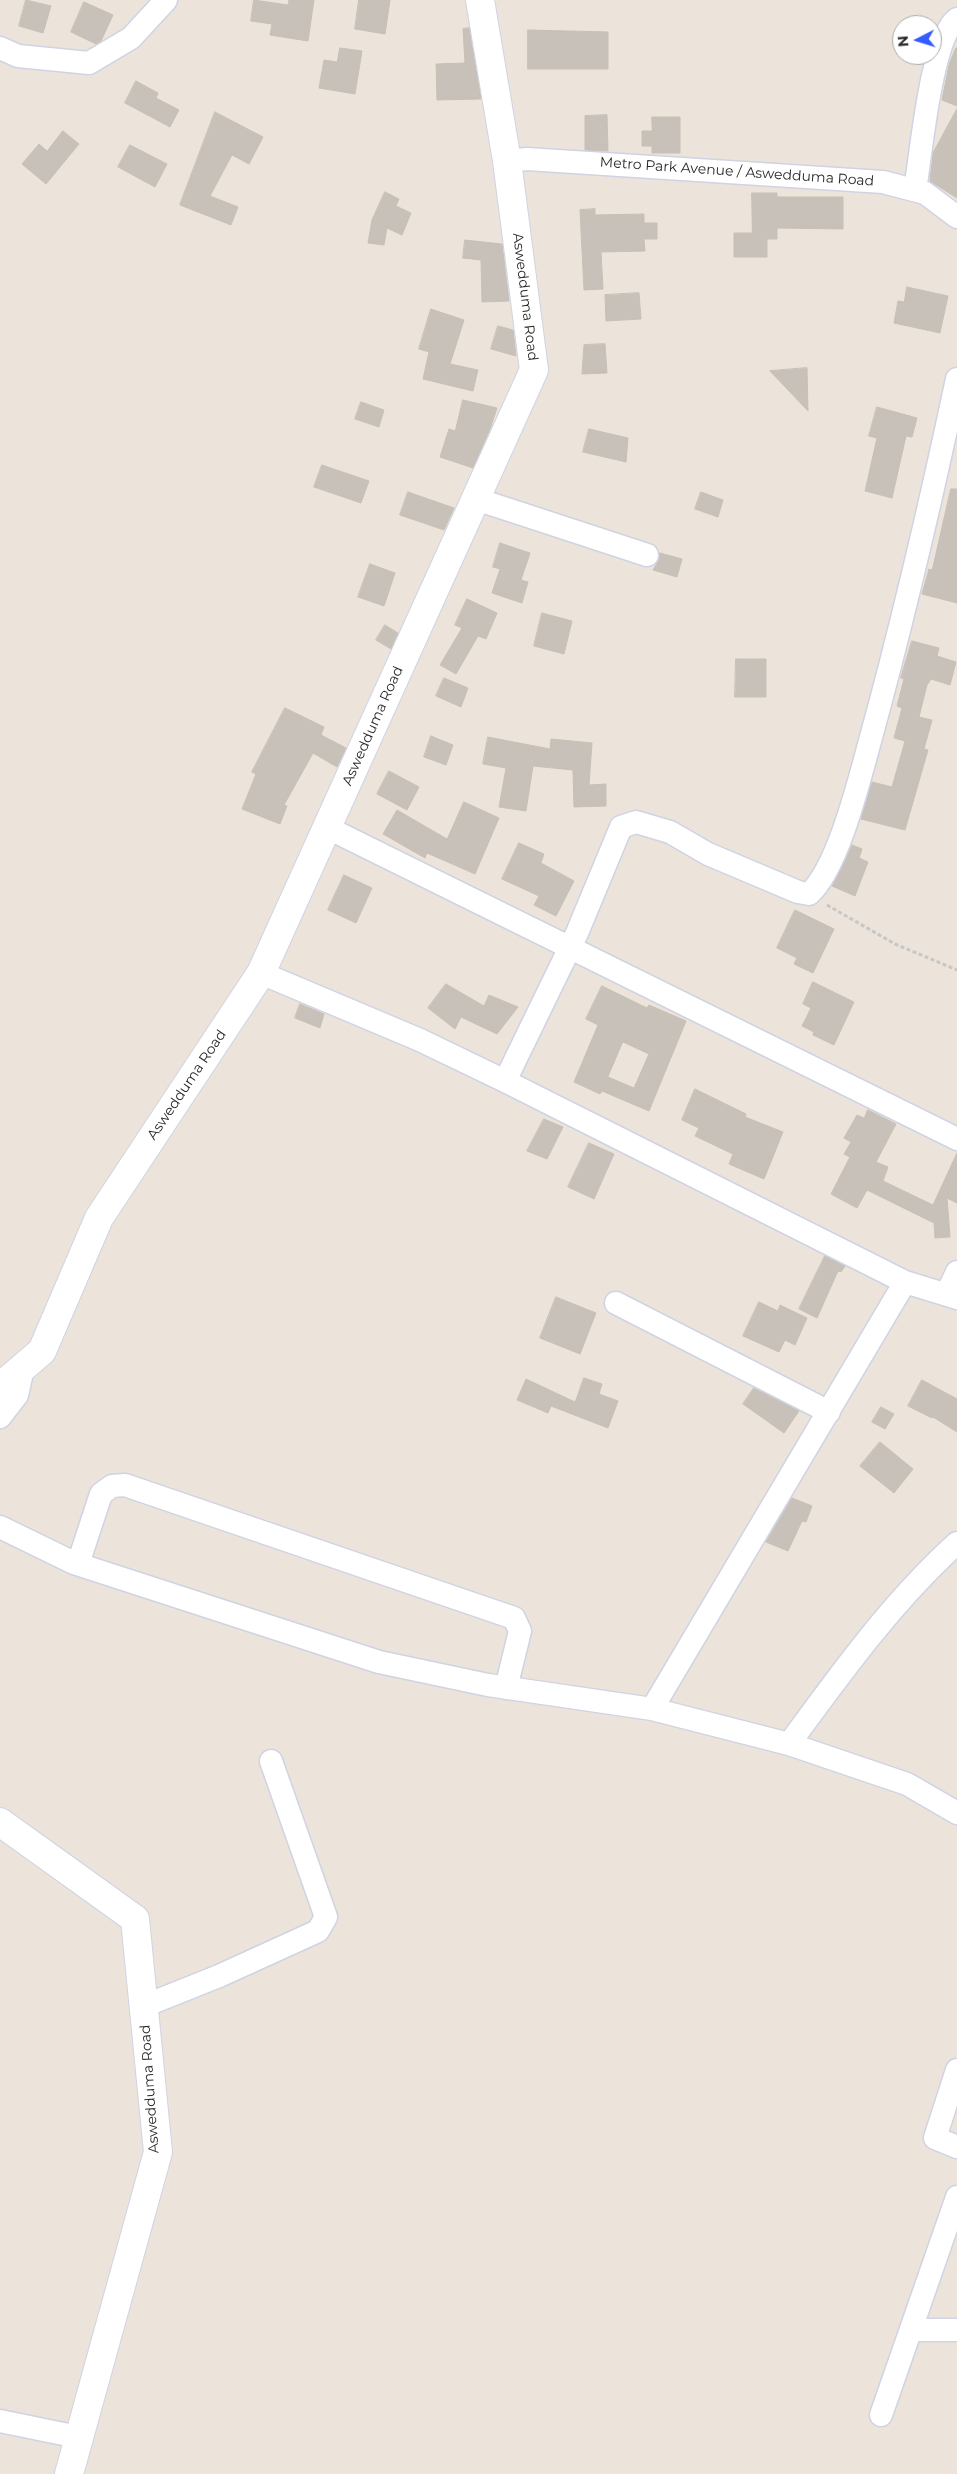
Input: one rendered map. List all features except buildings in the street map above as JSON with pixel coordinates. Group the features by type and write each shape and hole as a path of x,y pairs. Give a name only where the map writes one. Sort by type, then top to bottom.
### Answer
{"street":[{"path":"0,48 18,56 90,62 131,38 166,0"},
{"name":"Aswedduma Road","path":"0,1387 42,1352 99,1218 262,973 534,370 508,161 480,0"},
{"path":"915,190 933,77 949,44 951,23 957,18"},
{"name":"Metro Park Avenue / Aswedduma Road","path":"508,161 527,159 883,182 925,193 957,218"},
{"path":"505,1081 569,948 621,827 636,822 670,832 708,854 798,892 809,894 821,883 828,870 854,799 898,639 957,379"},
{"path":"476,498 647,555"},
{"path":"334,831 569,948 794,1056 957,1139"},
{"path":"262,973 420,1040 905,1282 952,1296 957,1272"},
{"path":"652,1709 830,1412 905,1282"},
{"path":"616,1303 830,1412"},
{"path":"0,1416 17,1395 23,1368"},
{"path":"78,1564 100,1494 112,1486 125,1485 514,1618 520,1631 506,1688"},
{"path":"0,1527 78,1564 379,1662 506,1688 652,1709 789,1744 907,1784 957,1813"},
{"path":"789,1744 847,1664 922,1575 957,1543"},
{"path":"144,2006 219,1976 318,1931 326,1917 271,1761"},
{"name":"Aswedduma Road","path":"0,1822 136,1919 158,2152 69,2474"},
{"path":"957,2070 935,2138 957,2147"},
{"path":"882,2415 957,2197"},
{"path":"911,2330 957,2330"},
{"path":"0,2420 78,2437"}],"path":[{"path":"809,894 895,944 957,970"}]}
